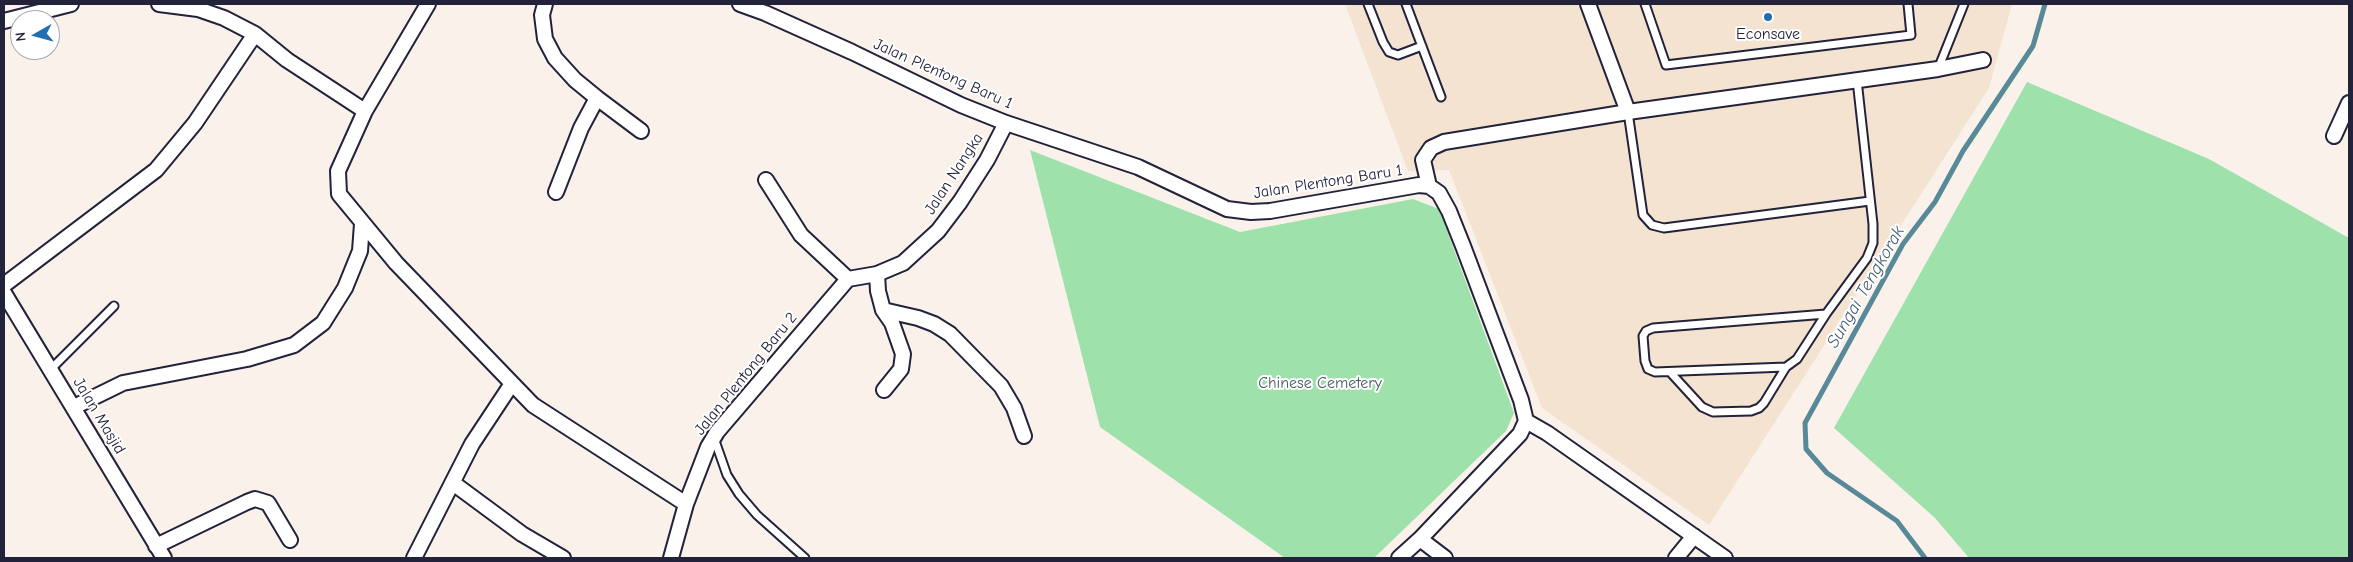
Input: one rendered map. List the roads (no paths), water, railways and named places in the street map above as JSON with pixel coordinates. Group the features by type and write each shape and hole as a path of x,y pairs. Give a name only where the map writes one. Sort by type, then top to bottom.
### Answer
{"street":[{"path":"4,21 72,4"},
{"path":"159,4 198,9 224,18 255,34 286,60 365,111"},
{"path":"428,4 365,111 338,171 339,194 396,263 511,385 533,405 686,504"},
{"path":"545,4 542,16 545,39 555,58 575,80 641,131"},
{"name":"Jalan Plentong Baru 1","path":"740,4 835,44 961,105 1006,122 1107,155 1138,167 1211,202 1239,211 1270,210 1367,193 1429,186"},
{"path":"1588,4 1628,112"},
{"path":"4,285 156,170 195,123 255,34"},
{"path":"1399,558 1420,539 1520,434 1526,421 1521,400 1449,211 1439,193 1429,186 1424,160 1431,148 1444,142 1628,112 1938,69 1983,60"},
{"path":"556,192 581,128 597,98"},
{"path":"2334,136 2349,103"},
{"name":"Jalan Nangka","path":"848,279 877,274 903,264 938,231 960,202 987,160 1006,122"},
{"path":"766,180 801,235 848,279"},
{"path":"74,407 123,383 247,359 294,345 323,323 345,288 360,251 362,224"},
{"path":"877,274 878,291 883,310 892,323 903,354 901,369 884,390"},
{"name":"Jalan Plentong Baru 2","path":"671,558 686,504 708,447 848,279"},
{"name":"Jalan Masjid","path":"4,293 160,552"},
{"path":"883,310 934,324 950,334 1001,386 1014,408 1024,436"},
{"path":"414,558 472,444 511,385"},
{"path":"1526,421 1547,433 1725,558"},
{"path":"453,484 522,534 564,558"},
{"path":"160,552 255,499 268,503 290,540"},
{"path":"1676,558 1694,536"},
{"path":"1420,539 1445,558"}],"lane":[{"path":"1368,4 1389,52 1398,55 1422,46"},
{"path":"1406,4 1441,96"},
{"path":"1645,4 1666,65 1911,35 1908,4"},
{"path":"1938,69 1964,4"},
{"path":"1670,372 1702,407 1713,412 1751,411 1759,408 1786,367 1797,360 1826,314 1867,258 1873,243 1857,80"},
{"path":"1628,112 1643,215 1652,226 1664,228 1870,201"},
{"path":"51,369 114,306"},
{"path":"1786,367 1656,372 1648,369 1645,361 1643,336 1646,331 1653,328 1826,314"},
{"path":"714,438 727,475 739,494 757,514 805,558"}],"waterway":[{"name":"Sungai Tengkorak","path":"1925,558 1897,521 1827,473 1806,449 1805,423 1903,244 1935,202 1963,151 2033,46 2045,4"}],"place":[{"name":"Econsave","path":"1768,17"}],"park label":[{"name":"Chinese Cemetery","path":"1320,383"}]}
